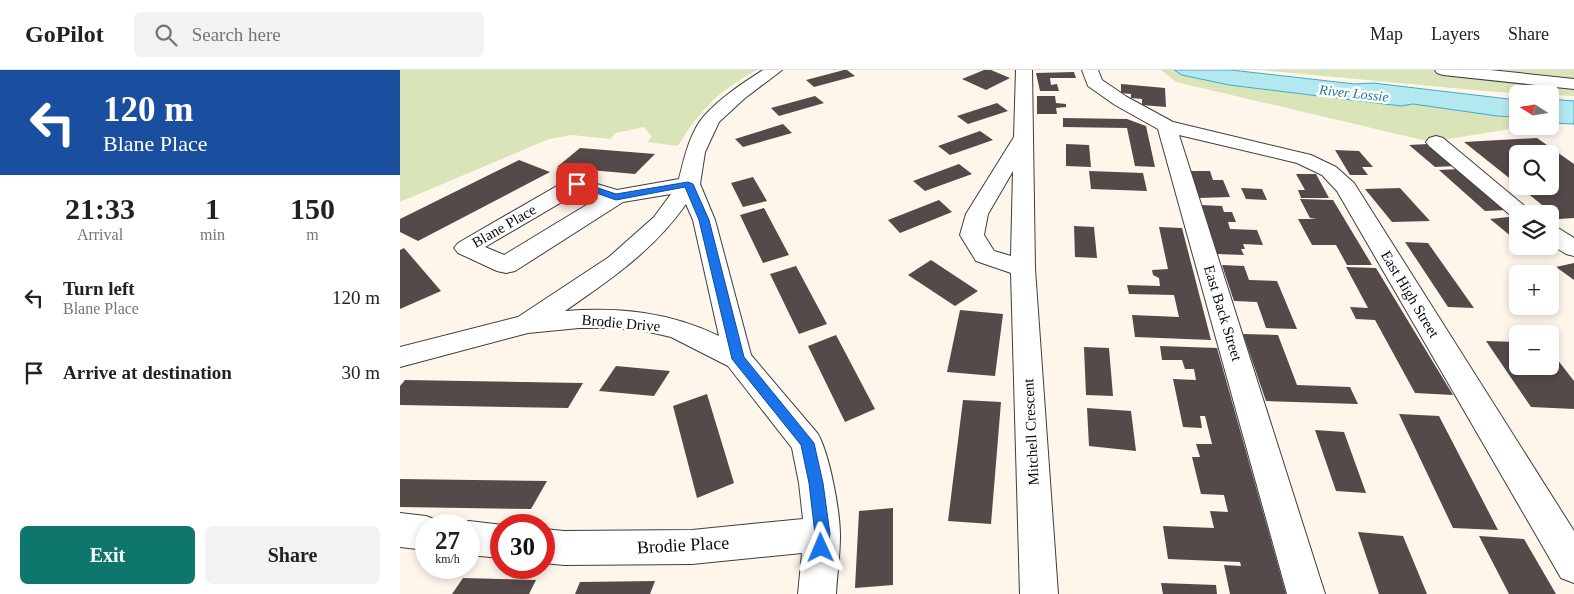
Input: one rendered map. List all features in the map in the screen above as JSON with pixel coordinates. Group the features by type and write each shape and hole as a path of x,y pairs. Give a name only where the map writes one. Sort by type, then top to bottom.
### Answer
{"street":[{"name":"Brodie Drive","path":"527,324 618,262 662,222 688,184 695,152 711,119 739,94 774,70"},
{"name":"Mitchell Crescent","path":"1024,70 1023,270 1039,594"},
{"path":"1090,70 1094,82 1121,101 1167,126"},
{"path":"1443,70 1574,84"},
{"name":"East High Street","path":"1167,126 1304,159 1329,171 1346,188 1574,565"},
{"name":"East Back Street","path":"1167,126 1306,594"},
{"name":"Mitchell Crescent","path":"1023,137 977,214 972,235 985,256 1023,270"},
{"path":"1436,142 1512,205"},
{"name":"Blane Place","path":"616,197 577,184 466,248 506,265 616,197 688,184"},
{"name":"Brodie Drive","path":"688,184 704,220 738,359"},
{"path":"1559,239 1574,249"},
{"name":"Brodie Drive","path":"400,357 527,324 582,318 662,324 696,338 738,359 807,443 816,483 822,534 817,594"},
{"path":"400,530 415,532"},
{"name":"Brodie Place","path":"555,547 692,547 822,534"}],"green space":[{"path":"400,70 757,70 721,93 703,111 678,146 647,142 652,137 644,127 616,133 610,139 572,135 549,139 400,202"},
{"path":"1161,70 1174,70 1182,75 1229,85 1401,106 1413,104 1509,117 1509,129 1431,142 1176,82"},
{"path":"1260,70 1574,70 1574,96 1559,95 1559,85 1509,85 1509,93"}],"water":[{"name":"River Lossie","path":"1174,70 1231,70 1355,84 1373,83 1509,99 1509,117 1413,104 1401,106 1229,85 1182,75"},
{"path":"1559,100 1574,101 1574,124 1559,123"}],"building":[{"path":"844,70 855,76 814,87 806,80"},
{"path":"984,70 991,70 1010,78 986,90 962,79"},
{"path":"1074,72 1076,78 1050,78 1051,85 1057,84 1059,91 1040,91 1036,73"},
{"path":"1121,84 1165,88 1166,107 1142,105 1142,99 1131,98 1131,94 1121,93"},
{"path":"815,96 824,103 779,116 771,108"},
{"path":"1037,96 1055,96 1056,103 1066,104 1066,107 1056,108 1057,114 1037,114"},
{"path":"997,103 1008,111 968,124 957,116"},
{"path":"1063,118 1127,119 1146,126 1155,167 1135,166 1127,128 1063,127"},
{"path":"783,124 792,133 743,147 735,139"},
{"path":"980,131 993,140 950,155 938,146"},
{"path":"1537,138 1547,145 1509,145 1509,178 1464,142"},
{"path":"1066,144 1089,145 1091,167 1066,166"},
{"path":"1428,144 1455,166 1435,167 1409,145"},
{"path":"580,148 655,154 635,174 557,167"},
{"path":"1335,150 1359,151 1373,167 1362,167 1368,175 1350,175"},
{"path":"1559,153 1574,164 1574,218 1559,219 1559,205 1542,205 1530,195 1559,195"},
{"path":"519,160 550,172 418,241 400,232 400,219"},
{"path":"959,164 972,174 925,191 913,181"},
{"path":"1459,169 1507,210 1485,211 1439,170"},
{"path":"1089,171 1143,173 1147,191 1091,189"},
{"path":"1190,171 1210,171 1213,180 1223,180 1230,197 1199,198"},
{"path":"1296,174 1316,174 1329,198 1301,198 1298,190 1305,190"},
{"path":"753,177 767,201 743,207 731,183"},
{"path":"1241,188 1262,189 1267,200 1246,199"},
{"path":"1400,188 1430,221 1392,222 1365,189"},
{"path":"1300,199 1333,200 1372,265 1347,265 1336,245 1312,245 1298,219 1317,219 1310,218"},
{"path":"939,200 952,212 900,233 888,220"},
{"path":"1202,205 1222,206 1224,212 1232,212 1236,222 1228,222 1230,229 1257,230 1263,245 1243,244 1245,249 1241,249 1244,255 1217,254"},
{"path":"764,208 789,255 763,263 740,215"},
{"path":"1509,217 1509,235 1490,219"},
{"path":"1074,226 1094,227 1097,258 1075,257"},
{"path":"1159,227 1182,228 1211,340 1135,337 1132,315 1179,317 1174,295 1129,294 1127,285 1160,286 1159,278 1153,275 1152,270 1168,269"},
{"path":"1405,242 1428,243 1474,308 1448,307"},
{"path":"404,248 441,291 400,309 400,250"},
{"path":"931,260 978,291 955,306 908,275"},
{"path":"1574,263 1574,280 1559,269 1559,266"},
{"path":"1222,265 1244,266 1249,280 1277,281 1297,329 1266,328 1257,302 1234,301"},
{"path":"796,266 827,324 799,334 770,274"},
{"path":"1346,267 1376,268 1453,395 1415,393 1375,320 1356,319 1350,307 1368,308"},
{"path":"960,310 1003,314 995,376 947,372"},
{"path":"1243,334 1278,335 1297,385 1350,387 1358,404 1266,401"},
{"path":"836,335 875,409 845,422 808,346"},
{"path":"1486,341 1509,342 1509,375"},
{"path":"1160,346 1217,348 1286,594 1230,594 1224,565 1241,566 1240,562 1168,559 1163,526 1214,528 1210,511 1228,512 1224,495 1201,494 1192,457 1200,457 1196,444 1212,444 1205,416 1200,416 1202,428 1183,427 1173,379 1196,380 1194,369 1185,369 1182,360 1162,360"},
{"path":"1084,347 1109,348 1113,396 1086,395"},
{"path":"1559,362 1574,381 1574,409 1531,407 1509,375 1559,375"},
{"path":"616,366 670,371 654,396 599,391"},
{"path":"405,380 583,383 568,408 400,405 400,386"},
{"path":"707,394 734,483 697,498 673,406"},
{"path":"963,400 1001,402 991,524 948,521"},
{"path":"1087,408 1131,411 1136,451 1089,446"},
{"path":"1399,414 1439,416 1498,530 1453,528"},
{"path":"1315,430 1344,432 1366,493 1336,491"},
{"path":"400,479 547,481 531,509 400,507"},
{"path":"893,508 893,585 855,588 859,511"},
{"path":"1358,532 1403,536 1427,594 1379,594"},
{"path":"1479,536 1524,539 1556,594 1509,594"},
{"path":"462,579 536,580 529,594 452,594"},
{"path":"655,581 650,594 575,594 580,582"},
{"path":"1161,583 1216,585 1217,594 1163,594"}],"route":[{"path":"577,184 616,197 688,184 704,220 738,359 807,443 816,483 822,534 821,548"}]}
